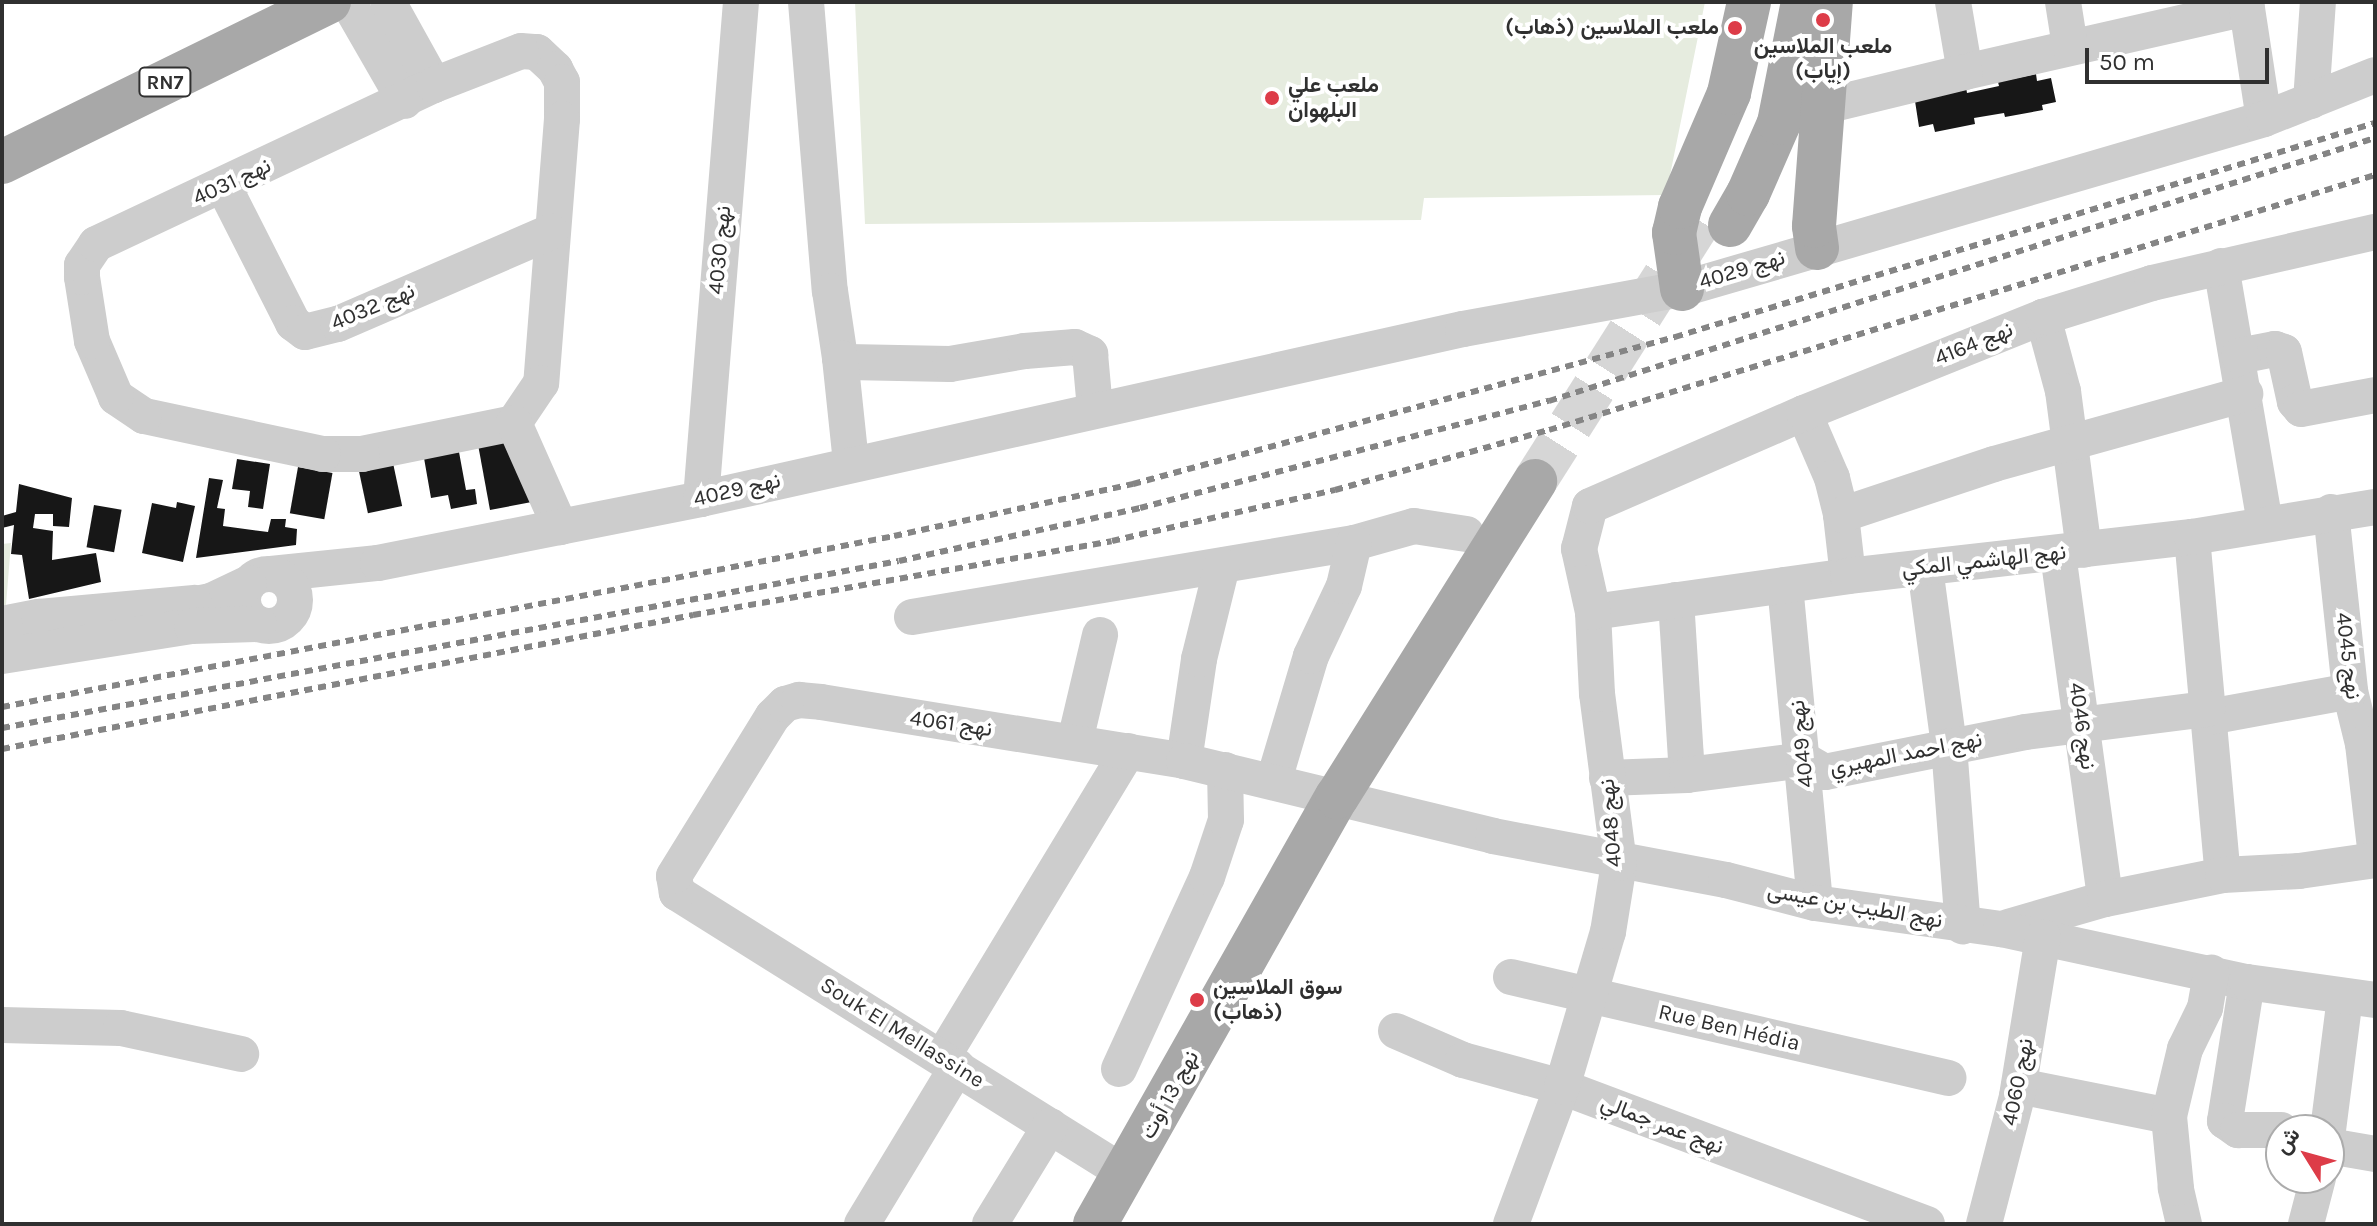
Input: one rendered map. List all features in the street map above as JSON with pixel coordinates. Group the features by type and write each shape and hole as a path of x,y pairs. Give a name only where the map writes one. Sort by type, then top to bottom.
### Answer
{"main road":[{"name":"RN7","path":"2,162 329,2"},
{"path":"1682,289 1674,233 1680,207 1729,93 1749,2"},
{"path":"1775,2 1757,106 1718,219 1748,194 1779,123 1803,2"},
{"path":"1817,248 1814,226 1831,2"},
{"name":"RN7","path":"2,137 265,7"},
{"path":"1352,801 1564,491"},
{"name":"نهج 13 أوت","path":"1095,1224 1352,801"},
{"name":"نهج 13 أوت","path":"1125,1224 1352,801"}],"street":[{"path":"348,2 420,93"},
{"path":"388,2 420,93"},
{"name":"نهج 4030","path":"701,499 741,2"},
{"path":"806,2 830,291 851,463"},
{"path":"1953,2 1965,72"},
{"path":"2063,2 2070,46"},
{"path":"2311,101 2318,2"},
{"path":"1825,106 2246,5 2264,119"},
{"name":"نهج 4031","path":"521,51 537,52 555,69 562,82 562,119 541,383 538,393 514,423 362,454 323,454 144,416 127,408 116,397 92,341 82,265 96,244 224,187 420,93 521,51"},
{"name":"نهج 4029","path":"378,563 701,499 851,463 1463,329 1682,289 2264,119 2375,75"},
{"name":"نهج 4032","path":"224,187 293,323 305,332 338,324 551,232"},
{"name":"نهج 4164","path":"1564,491 1804,413 2043,317 2152,283 2375,232"},
{"path":"2221,266 2239,356 2265,523"},
{"name":"نهج 4046","path":"2043,317 2063,391 2071,442 2071,552 2082,724 2105,899"},
{"path":"840,358 873,363 950,364 1025,351 1075,347 1090,354 1095,409"},
{"path":"2239,356 2275,349 2284,352 2295,402 2301,409 2375,395"},
{"path":"1841,515 2071,442 2245,394"},
{"path":"1804,413 1824,452 1841,515 1848,576"},
{"path":"514,423 560,527"},
{"name":"نهج 4048","path":"1511,1224 1562,1087 1608,932 1619,863 1607,778 1593,612 1564,491"},
{"name":"نهج الهاشمي المكي","path":"1593,612 1848,576 2192,537 2375,507"},
{"name":"نهج 4045","path":"2331,512 2350,691 2369,744 2374,840"},
{"path":"912,617 1354,543 1414,526 1466,534"},
{"path":"2192,537 2223,875"},
{"path":"1274,780 1311,656 1344,586 1354,543"},
{"path":"2,679 73,665 202,614 260,579 378,563"},
{"path":"2,624 39,617 202,614 273,621 378,563"},
{"path":"1184,761 1199,659 1222,566"},
{"path":"1925,568 1949,746 1963,926"},
{"path":"260,579 243,599 244,608 273,621"},
{"name":"نهج 4049","path":"1785,585 1804,760 1815,903"},
{"path":"1676,600 1687,775"},
{"path":"2,643 202,614"},
{"path":"2,656 202,614"},
{"path":"1075,741 1100,635"},
{"name":"نهج احمد المهيري","path":"1607,778 1687,775 1804,760 1825,772 1949,746 2082,724 2208,713 2350,691"},
{"name":"نهج 4061","path":"677,893 674,876 773,716 785,704 799,700 1075,741 1274,780 1352,801"},
{"path":"862,1224 1128,751"},
{"path":"1119,1069 1207,877 1226,820 1225,770"},
{"name":"نهج الطيب بن عيسى","path":"1352,801 1619,863 1726,880 1815,903 2001,929 2247,982 2360,999"},
{"path":"2001,929 2105,899 2153,892 2223,875 2299,871 2374,840"},
{"name":"Souk El Mellassine","path":"677,893 1126,1174"},
{"name":"نهج 4060","path":"1984,1224 2019,1086 2043,937"},
{"path":"2184,1224 2176,1188 2169,1116 2185,1049 2205,1008 2211,973"},
{"name":"Rue Ben Hédia","path":"1511,977 1948,1078"},
{"path":"2247,982 2225,1121 2238,1130 2265,1130"},
{"path":"2332,1114 2360,999"},
{"path":"2,1025 121,1028 241,1054"},
{"name":"نهج عمر جمالي","path":"1396,1031 1463,1060 1562,1087 1927,1224"},
{"path":"2019,1086 2169,1116"},
{"path":"990,1224 1050,1126"},
{"path":"2345,1149 2375,1154"},
{"path":"2306,1224 2314,1194"}],"shaded area":[{"name":"ملعب علي البلهوان","path":"855,2 1705,2 1666,195 1424,198 1421,220 865,224"},
{"path":"11,543 6,605 2,606 2,544"}],"building":[{"path":"2036,74 2037,81 2051,78 2056,102 2042,105 2043,110 2005,117 2004,113 1974,118 1975,124 1935,132 1933,124 1919,127 1915,101 1966,87 1967,93 1999,86 1998,82"},
{"path":"502,434 537,501 490,510 477,439"},
{"path":"459,452 466,490 475,489 477,504 451,509 448,495 431,498 424,458"},
{"path":"237,459 270,464 263,509 248,507 250,491 232,489"},
{"path":"393,463 402,506 368,513 359,470"},
{"path":"298,467 332,473 324,519 290,513"},
{"path":"209,478 223,480 217,508 225,509 223,526 268,532 271,519 286,519 285,527 297,529 296,545 196,558"},
{"path":"19,484 72,498 69,527 53,526 53,514 35,514 33,528 53,531 52,560 96,553 101,582 29,599 22,555 11,554 14,525 2,528 2,516 16,512"},
{"path":"177,502 195,506 183,562 142,553 152,503 176,508"},
{"path":"94,505 122,510 114,552 87,547"}],"tunnel":[{"path":"1535,481 1706,212"}],"railway":[{"path":"2,707 894,536 1133,484 1675,337 2375,123"},
{"path":"2,728 899,561 1140,508 1549,401 2375,138"},
{"path":"2,749 693,615 1112,541 1335,490 1549,430 2375,175"}],"place":[{"name":"ملعب الملاسين (إياب)","path":"1823,20"},
{"name":"ملعب الملاسين (ذهاب)","path":"1735,28"},
{"name":"ملعب علي البلهوان","path":"1272,98"},
{"name":"سوق الملاسين (ذهاب)","path":"1197,1000"}]}
